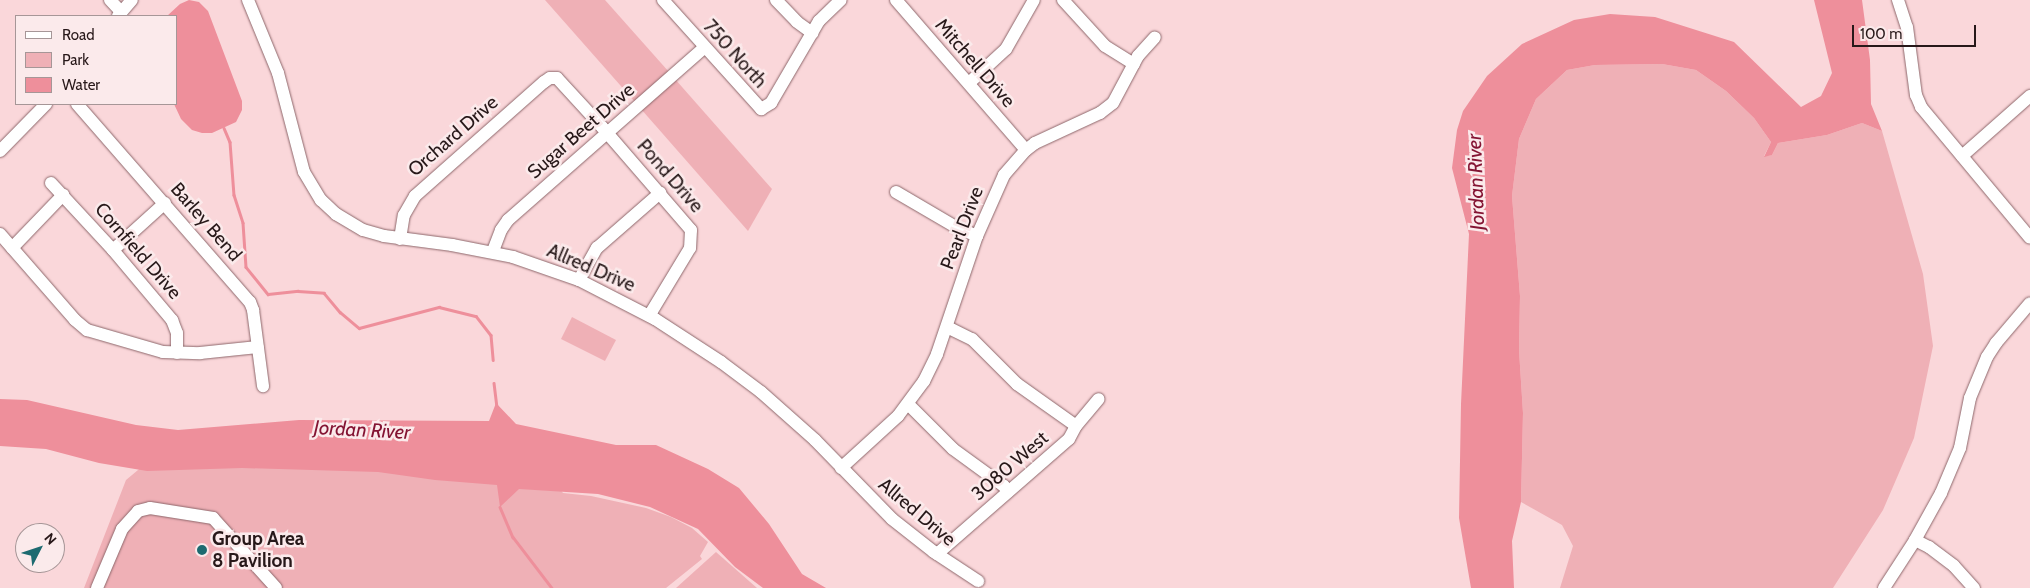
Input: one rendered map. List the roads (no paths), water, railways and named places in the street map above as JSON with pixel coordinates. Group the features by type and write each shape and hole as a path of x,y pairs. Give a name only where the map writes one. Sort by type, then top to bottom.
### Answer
{"street":[{"path":"110,0 120,14 132,0"},
{"name":"Allred Drive","path":"248,0 272,54 301,161 314,191 328,207 344,220 374,234 493,251 579,280 649,316 703,350 755,387 798,424 892,519 937,554 978,581"},
{"name":"750 North","path":"662,0 761,109 771,103 812,33"},
{"path":"776,0 797,22 812,33 825,14 841,0"},
{"name":"Mitchell Drive","path":"896,0 1026,150"},
{"path":"969,83 1006,49 1034,0"},
{"path":"1063,0 1105,46 1134,64"},
{"path":"1898,0 1907,27 1918,101 1921,107 2030,238"},
{"name":"Pearl Drive","path":"841,468 909,405 931,368 976,236 999,183 1009,168 1035,143 1107,109 1119,96 1142,50 1155,37"},
{"name":"Sugar Beet Drive","path":"493,251 501,230 508,220 704,48"},
{"name":"Orchard Drive","path":"400,239 404,215 415,196 544,82 553,78"},
{"name":"Pond Drive","path":"553,78 563,82 689,226 692,239 688,252 649,316"},
{"path":"1962,156 2030,96"},
{"path":"0,151 45,105"},
{"name":"Barley Bend","path":"78,105 250,302 253,310 264,386"},
{"name":"Cornfield Drive","path":"51,183 113,250 172,320 177,333 178,353"},
{"path":"579,280 597,248 660,192"},
{"path":"896,192 956,227 976,236"},
{"path":"12,248 63,195"},
{"path":"113,250 165,203"},
{"path":"0,234 75,320 87,330 144,348 178,353 200,353 258,347"},
{"path":"1884,588 1915,540 1941,493 1960,448 1970,398 1988,357 1996,343 2030,303"},
{"path":"946,327 972,339 1011,378 1076,426"},
{"name":"3080 West","path":"937,554 1069,439 1076,426 1099,399"},
{"path":"909,405 952,449 1004,486 1008,492"},
{"path":"96,588 122,529 138,511 150,508 213,518 276,588"},
{"path":"1915,540 1928,546 1954,566 1974,588"}],"water":[{"path":"189,0 199,2 208,11 242,101 242,110 236,122 212,133 192,130 181,119 174,105 178,105 178,15 168,15 180,4"},
{"name":"Jordan River","path":"1814,0 1862,0 1870,60 1871,104 1882,131 1862,123 1827,135 1778,143 1772,155 1764,157 1771,142 1754,118 1726,91 1696,70 1662,64 1595,65 1567,70 1536,99 1519,139 1512,196 1520,296 1519,350 1523,413 1521,502 1512,541 1514,588 1471,588 1459,518 1461,404 1469,234 1452,168 1457,130 1463,111 1487,76 1522,44 1574,20 1610,14 1655,17 1734,42 1801,107 1821,96 1832,73"},
{"name":"Jordan River","path":"0,399 27,400 136,425 178,430 299,420 489,421 496,403 516,424 616,445 656,445 708,469 739,488 769,524 802,574 826,588 763,588 735,567 698,529 650,507 598,494 519,489 500,507 497,485 435,480 378,472 242,468 147,471 99,463 46,449 0,446"}],"waterway":[{"path":"224,128 230,142 234,195 243,223 246,267 268,294 298,291 324,293 340,312 359,328 439,307 476,316 491,335 493,360"},
{"path":"494,383 497,406"},
{"path":"500,507 513,537 552,588"}],"place":[{"name":"Group Area 8 Pavilion","path":"202,550"}]}
